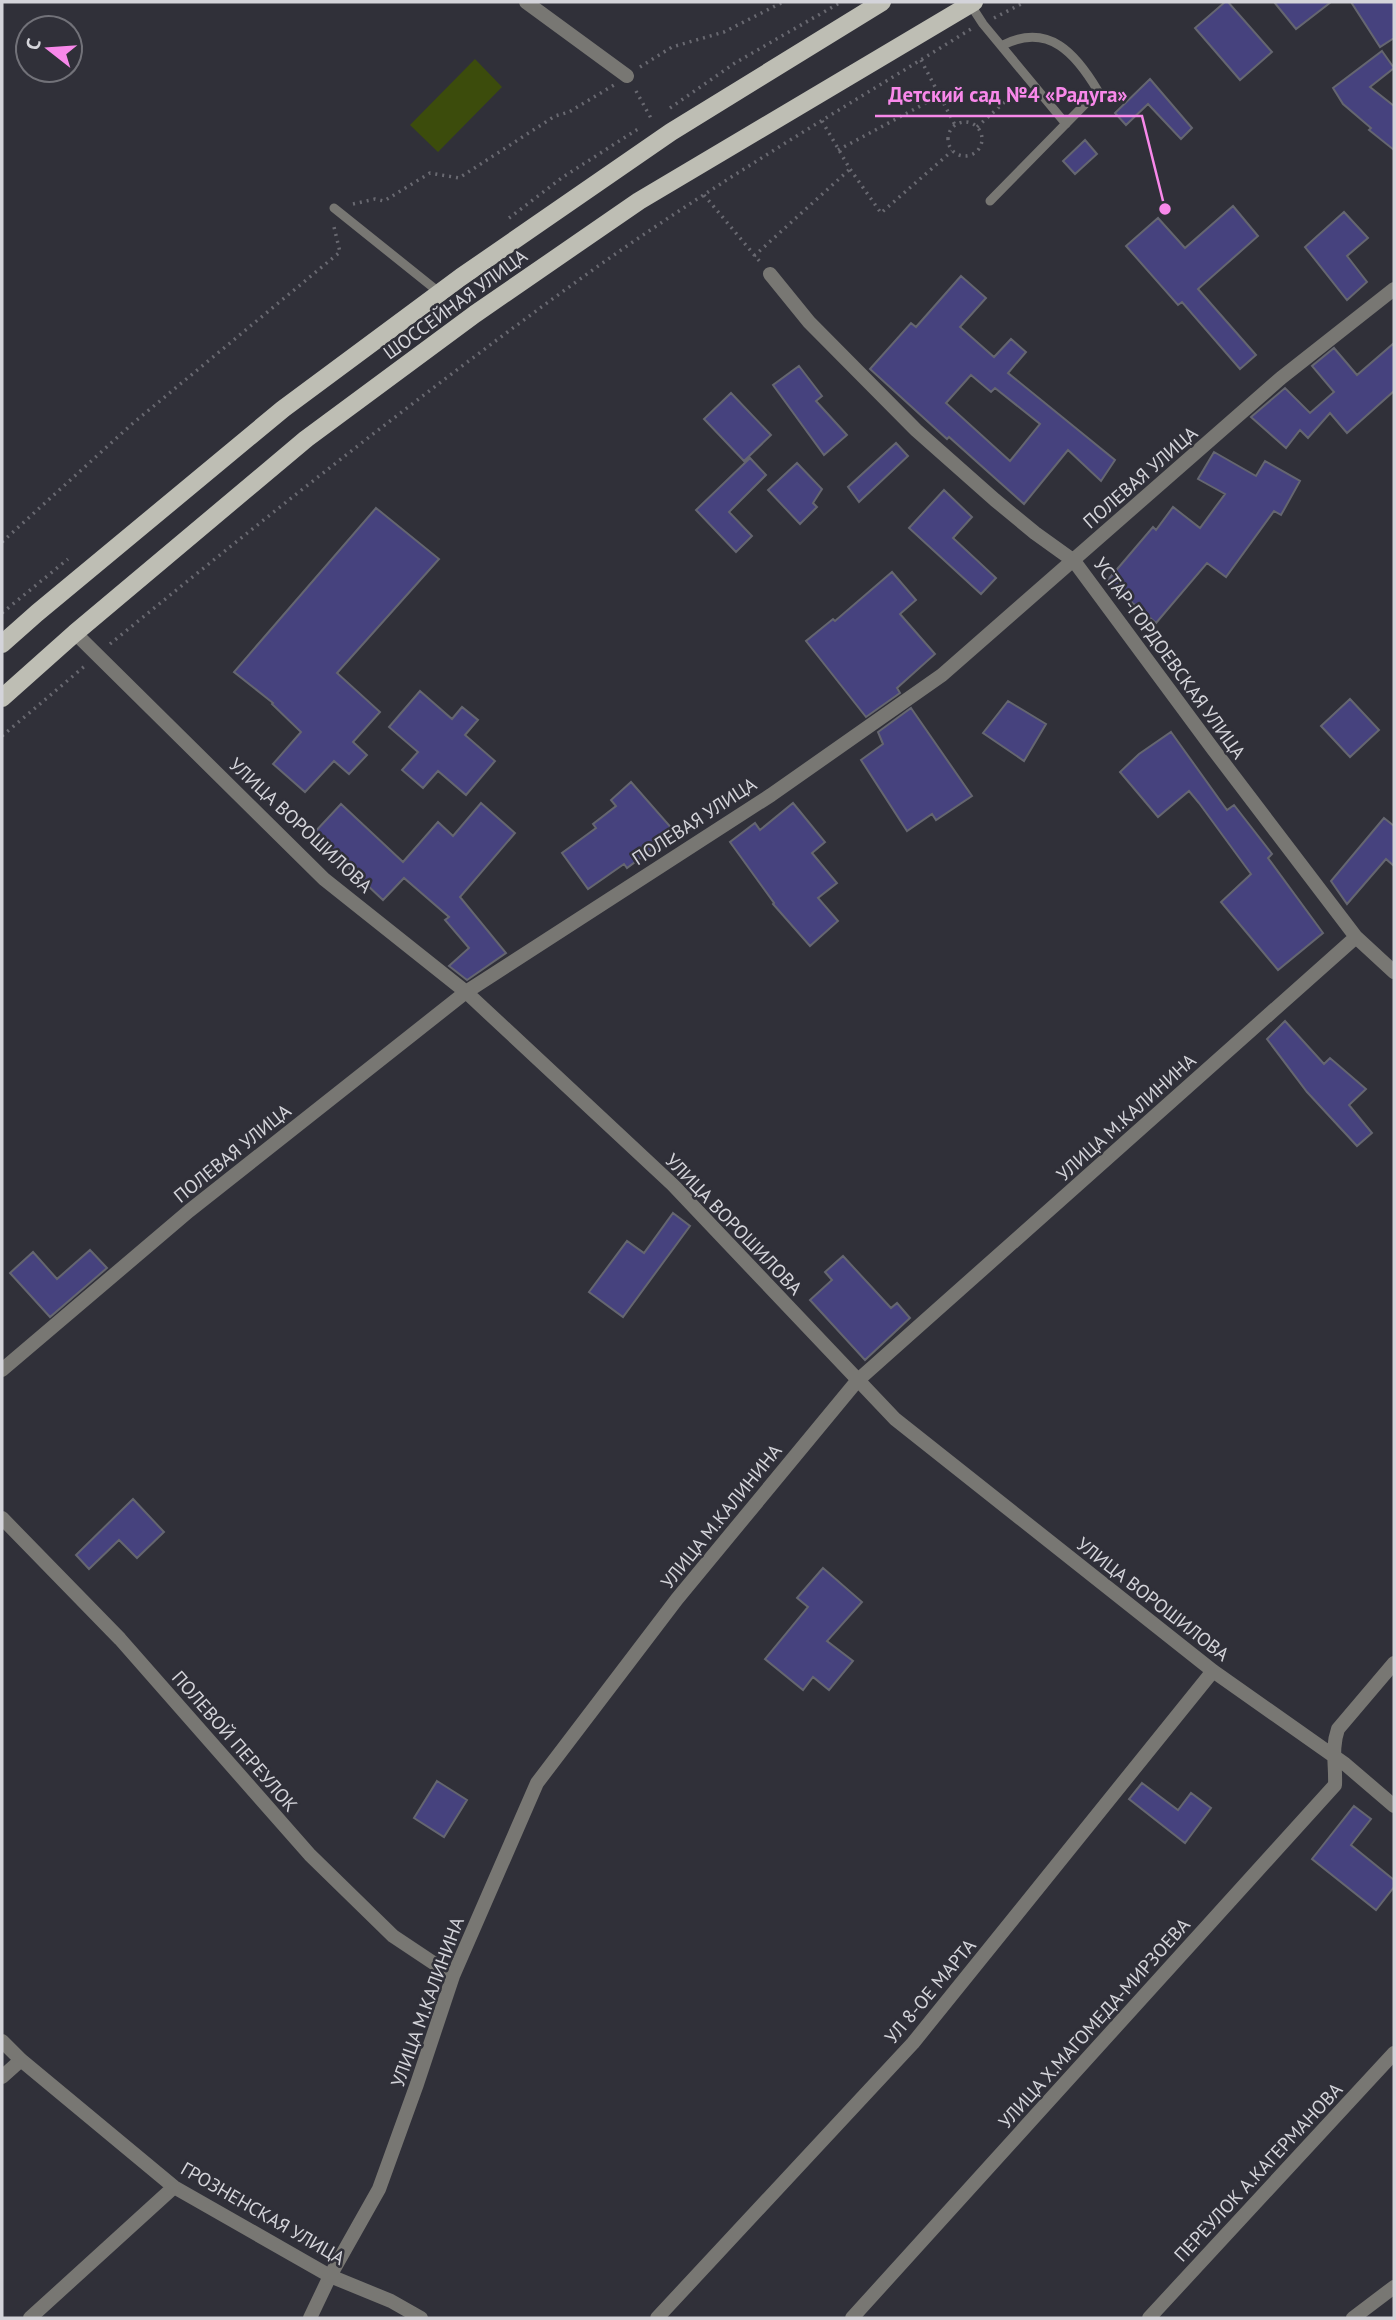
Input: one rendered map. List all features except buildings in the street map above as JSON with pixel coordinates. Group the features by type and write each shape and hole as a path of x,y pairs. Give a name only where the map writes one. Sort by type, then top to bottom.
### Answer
{"main road":[{"name":"ШОССЕЙНАЯ УЛИЦА","path":"2,644 283,409 440,293 671,132 882,2"},
{"name":"ШОССЕЙНАЯ УЛИЦА","path":"2,698 75,632 306,439 475,314 650,194 972,3"}],"street":[{"path":"526,2 627,76"},
{"name":"УСТАР-ГОРДОЕВСКАЯ УЛИЦА","path":"770,274 809,322 916,430 995,500 1074,561 1356,937 1394,972"},
{"name":"ПОЛЕВАЯ УЛИЦА","path":"2,1370 189,1211 466,992 771,795 942,676 1281,378 1394,289"},
{"name":"УЛИЦА ВОРОШИЛОВА","path":"75,632 324,879 466,992 673,1185 895,1419 1213,1671 1333,1749 1394,1806"},
{"name":"УЛИЦА М.КАЛИНИНА","path":"310,2318 330,2276 379,2189 453,1976 537,1783 677,1600 858,1381 1356,937"},
{"name":"ПОЛЕВОЙ ПЕРЕУЛОК","path":"2,1518 120,1639 310,1855 393,1936 453,1976"},
{"path":"1333,1749 1338,1729 1394,1663"},
{"name":"УЛ 8-ОЕ МАРТА","path":"657,2318 913,2043 1213,1671"},
{"name":"УЛИЦА Х.МАГОМЕДА-МИРЗОЕВА","path":"852,2318 1335,1785 1333,1749"},
{"name":"ГРОЗНЕНСКАЯ УЛИЦА","path":"2,2041 21,2060 174,2187 330,2276 391,2301 421,2318"},
{"name":"ПЕРЕУЛОК А.КАГЕРМАНОВА","path":"1149,2318 1394,2053"},
{"path":"2,2077 21,2060"},
{"path":"30,2318 174,2187"},
{"path":"1353,2318 1394,2287"}],"lane":[{"path":"972,3 983,24 1066,124"},
{"path":"989,201 1098,91 1073,56 1054,41 1022,38 1003,45"},
{"path":"334,208 440,293"}],"path":[{"path":"2,736 279,507 432,389 595,269 704,195 822,121 971,29 1025,2"},
{"path":"921,60 955,125"},
{"path":"627,76 652,120"},
{"path":"977,127 1030,79"},
{"path":"838,149 939,96"},
{"path":"822,121 849,169 881,213 952,151"},
{"path":"964,122 977,127 982,140 976,152 964,157 952,151 948,134 955,125 964,122"},
{"path":"754,256 849,169"},
{"path":"704,195 770,274"}],"green space":[{"path":"475,59 502,87 438,152 410,125"}],"place":[{"name":"Детский сад №4 «Радуга»","path":"1165,209"}]}
